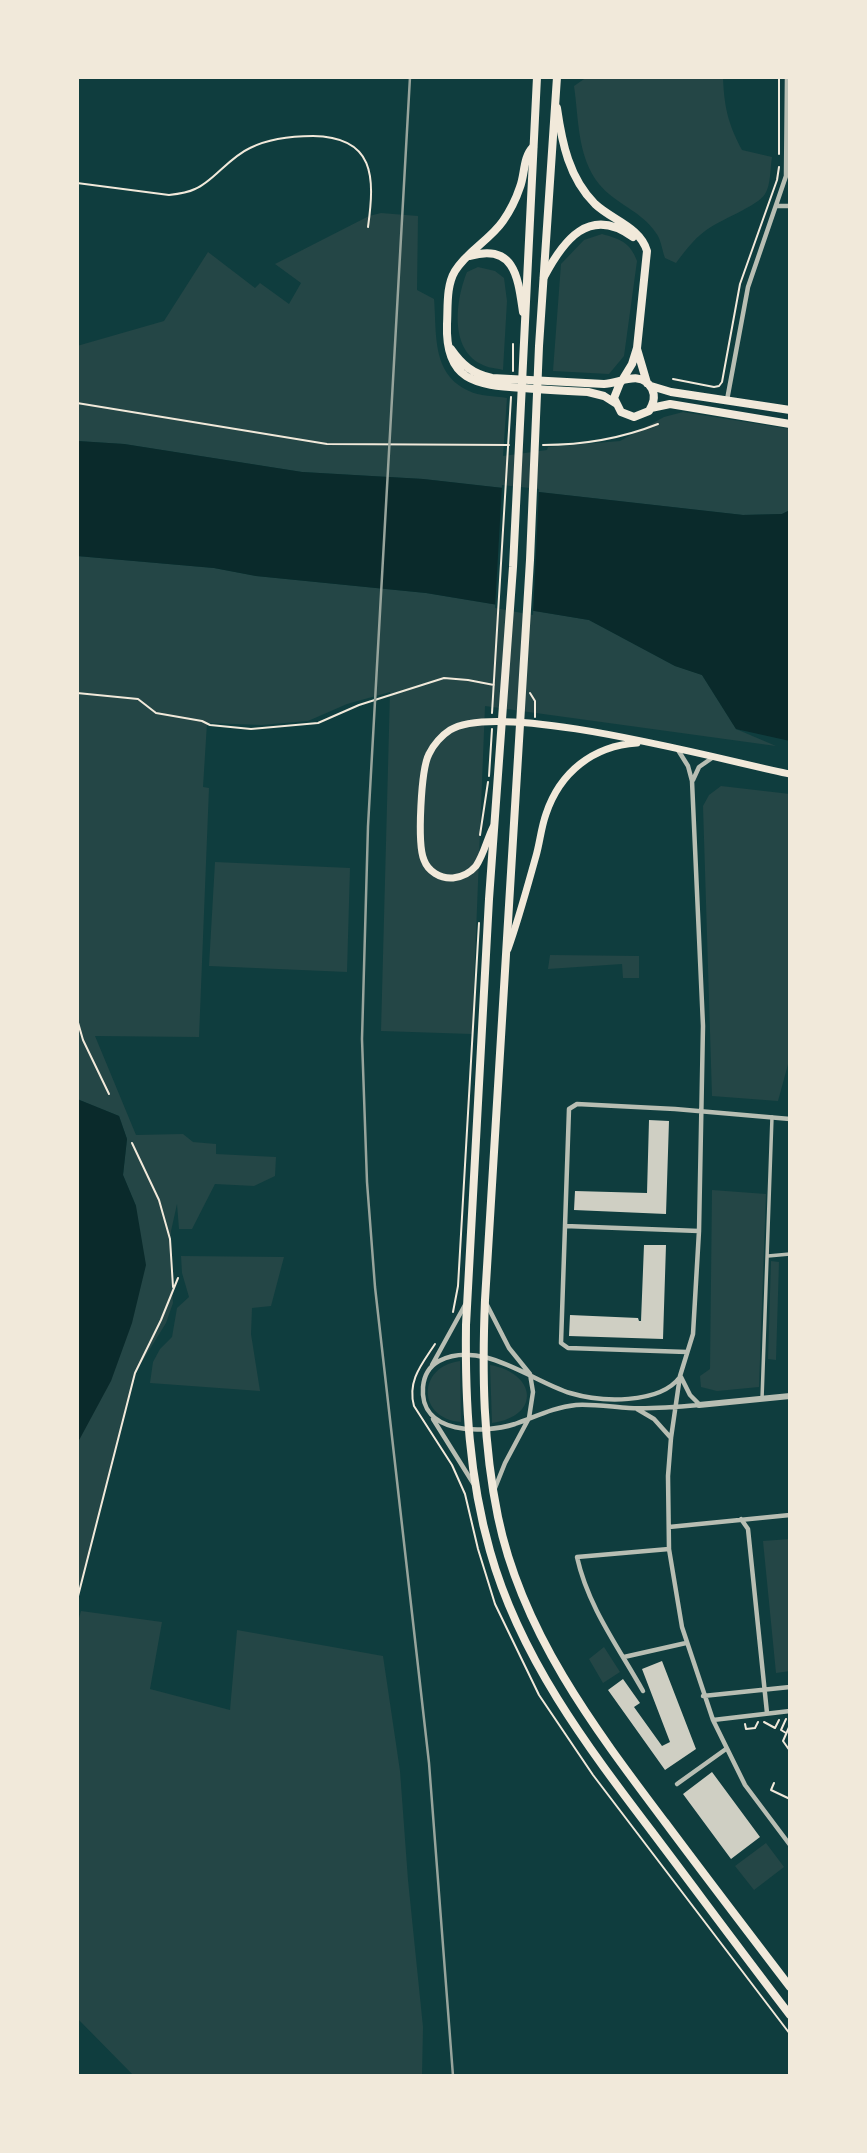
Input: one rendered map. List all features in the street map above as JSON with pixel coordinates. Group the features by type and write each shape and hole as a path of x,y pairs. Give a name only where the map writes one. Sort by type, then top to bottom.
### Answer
{"main road":[{"path":"537,77 524,323 518,344 513,567 468,1298 468,1428 474,1486 490,1551 509,1607 556,1699 600,1763 790,2015"},
{"path":"557,77 539,346 530,559 485,1300 485,1428 498,1519 520,1590 541,1637 573,1695 615,1756 790,1987"},
{"path":"556,104 564,147 575,176 595,203 640,237 647,251 637,348 632,364 615,393 615,403"},
{"path":"533,147 527,156 520,188 508,215 467,257 451,282 448,298 448,343 450,356 456,366 479,384 587,392 604,396 615,403 621,412 634,417 643,415 651,408 670,404 790,424"},
{"path":"544,277 570,237 597,226 615,227 631,235 641,249 646,263"},
{"path":"467,257 489,253 504,258 512,265 519,284 524,323"},
{"path":"448,343 460,361 482,376 587,384 621,383 637,378 649,385 790,411"},
{"path":"637,348 654,395 651,408"},
{"path":"496,820 480,859 466,874 453,878 440,877 425,863 421,840 425,769 433,748 451,730 472,723 511,721 576,729 790,774"},
{"path":"505,959 523,905 545,817 559,786 574,768 599,752 611,747 645,743"}],"street":[{"path":"726,401 748,287 778,206 786,176 787,77"},
{"path":"778,206 790,206"},
{"path":"678,749 688,766 692,781 703,1026 699,1231 693,1334 680,1376 671,1438 669,1549 686,1643 703,1696 745,1785 790,1844"},
{"path":"692,781 699,767 712,758"},
{"path":"687,1352 568,1348 561,1343 569,1109 577,1104 790,1119"},
{"path":"762,1399 772,1117"},
{"path":"565,1226 699,1231"},
{"path":"767,1256 790,1254"},
{"path":"468,1298 425,1376 423,1390 424,1403 474,1486"},
{"path":"485,1300 509,1348 530,1374 533,1392 529,1418 493,1492"},
{"path":"431,1366 446,1358 484,1358 530,1374 559,1389 582,1395 630,1399 646,1398 674,1384 680,1376"},
{"path":"680,1376 699,1405"},
{"path":"431,1415 449,1426 485,1428 514,1424 572,1406 675,1407 790,1396"},
{"path":"632,1408 654,1419 671,1438"},
{"path":"669,1527 790,1515"},
{"path":"741,1520 748,1529 768,1713"},
{"path":"643,1691 596,1609 577,1557 669,1549"},
{"path":"624,1657 686,1643"},
{"path":"703,1696 790,1687"},
{"path":"713,1720 790,1711"},
{"path":"677,1784 726,1749"}],"path":[{"path":"779,77 779,153"},
{"path":"77,183 169,195 183,193 203,184 231,158 250,148 271,140 295,136 327,136 344,139 358,150 367,164 371,198 368,227"},
{"path":"673,379 714,387 722,382 740,284 777,180 779,166"},
{"path":"513,372 518,344"},
{"path":"492,714 512,386"},
{"path":"77,403 327,444 518,445"},
{"path":"544,445 604,441 658,424"},
{"path":"77,693 138,699 156,713 202,721 210,725 251,729 311,725 359,705 444,678 493,685"},
{"path":"530,694 535,701 534,718"},
{"path":"480,839 492,728"},
{"path":"452,1314 458,1286 479,924"},
{"path":"77,1019 83,1040 109,1094"},
{"path":"132,1143 159,1200 170,1239 173,1288"},
{"path":"77,1600 135,1373 161,1320 177,1278"},
{"path":"439,1339 418,1369 412,1386 414,1406 452,1465 465,1494 495,1604 516,1650 539,1695 593,1775 790,2034"},
{"path":"786,1719 781,1730 788,1731"},
{"path":"763,1721 775,1728 779,1720"},
{"path":"745,1723 746,1729 755,1728 758,1722"},
{"path":"790,1726 783,1741 790,1751"},
{"path":"774,1783 771,1790 790,1799"}],"shaded area":[{"path":"587,77 723,77 728,115 742,150 772,157 765,194 755,203 705,231 676,263 665,258 659,238 650,225 605,191 587,162 580,137 574,86"},
{"path":"381,213 418,216 417,290 434,299 436,339 442,363 457,384 469,391 507,398 503,456 547,450 548,447 620,441 664,417 683,412 790,429 790,510 782,514 743,515 423,479 302,472 124,444 77,441 77,346 164,321 208,252 255,288 260,283 289,304 301,283 275,264 369,216"},
{"path":"602,234 624,242 637,261 624,356 609,374 553,371 561,264 584,240"},
{"path":"478,267 495,271 504,278 507,301 503,370 483,365 471,357 460,335 458,309 463,283 467,272"},
{"path":"77,441 124,444 302,472 423,479 743,515 782,514 790,510 790,741 736,729 702,675 675,666 589,620 426,593 256,576 214,568 77,556"},
{"path":"77,556 214,568 256,576 426,593 589,620 675,666 702,675 736,729 776,746 485,706 472,1034 381,1031 390,692 347,704 308,721 262,725 207,723 203,787 209,788 199,1037 95,1036 136,1135 183,1134 193,1142 216,1144 216,1154 276,1157 275,1176 254,1186 215,1184 192,1229 179,1229 177,1204 171,1231 173,1303 166,1323 135,1373 77,1600 77,1444 136,1206 123,1175 127,1139 119,1116 77,1099"},
{"path":"721,786 790,794 790,1057 778,1101 712,1096 703,806 709,795"},
{"path":"215,862 350,868 347,972 209,966"},
{"path":"550,955 639,956 639,978 623,978 622,964 548,969"},
{"path":"77,1099 119,1116 127,1139 123,1175 136,1206 146,1265 132,1323 111,1381 77,1444"},
{"path":"712,1190 766,1194 759,1387 717,1391 701,1387 700,1376 710,1369"},
{"path":"181,1256 284,1257 271,1306 252,1308 251,1334 260,1391 150,1383 153,1362 160,1349 172,1337 177,1308 189,1297 182,1273"},
{"path":"771,1261 779,1262 776,1360 768,1359"},
{"path":"460,1361 461,1422 447,1419 437,1412 430,1403 428,1393 430,1382 436,1373 446,1365"},
{"path":"490,1365 517,1376 527,1394 525,1404 519,1412 508,1419 492,1423"},
{"path":"790,1539 790,1671 776,1673 763,1541"},
{"path":"81,1611 162,1622 150,1689 230,1710 237,1630 383,1656 400,1771 423,2027 422,2076 134,2076 77,2018 77,1625"},
{"path":"604,1647 620,1672 603,1683 589,1659"},
{"path":"766,1843 784,1867 754,1890 735,1866"}],"pier":[{"path":"502,485 539,489 533,615 495,608"}],"building":[{"path":"649,1120 669,1121 666,1214 574,1210 575,1191 647,1193"},
{"path":"644,1245 666,1245 663,1339 569,1336 570,1315 638,1318 641,1321"},
{"path":"662,1661 696,1749 665,1770 608,1690 623,1679 640,1703 634,1707 662,1746 670,1742 642,1669"},
{"path":"712,1772 760,1837 731,1859 683,1794"}],"railway":[{"path":"410,77 368,826 362,1039 367,1182 375,1287 429,1763 453,2076"}]}
